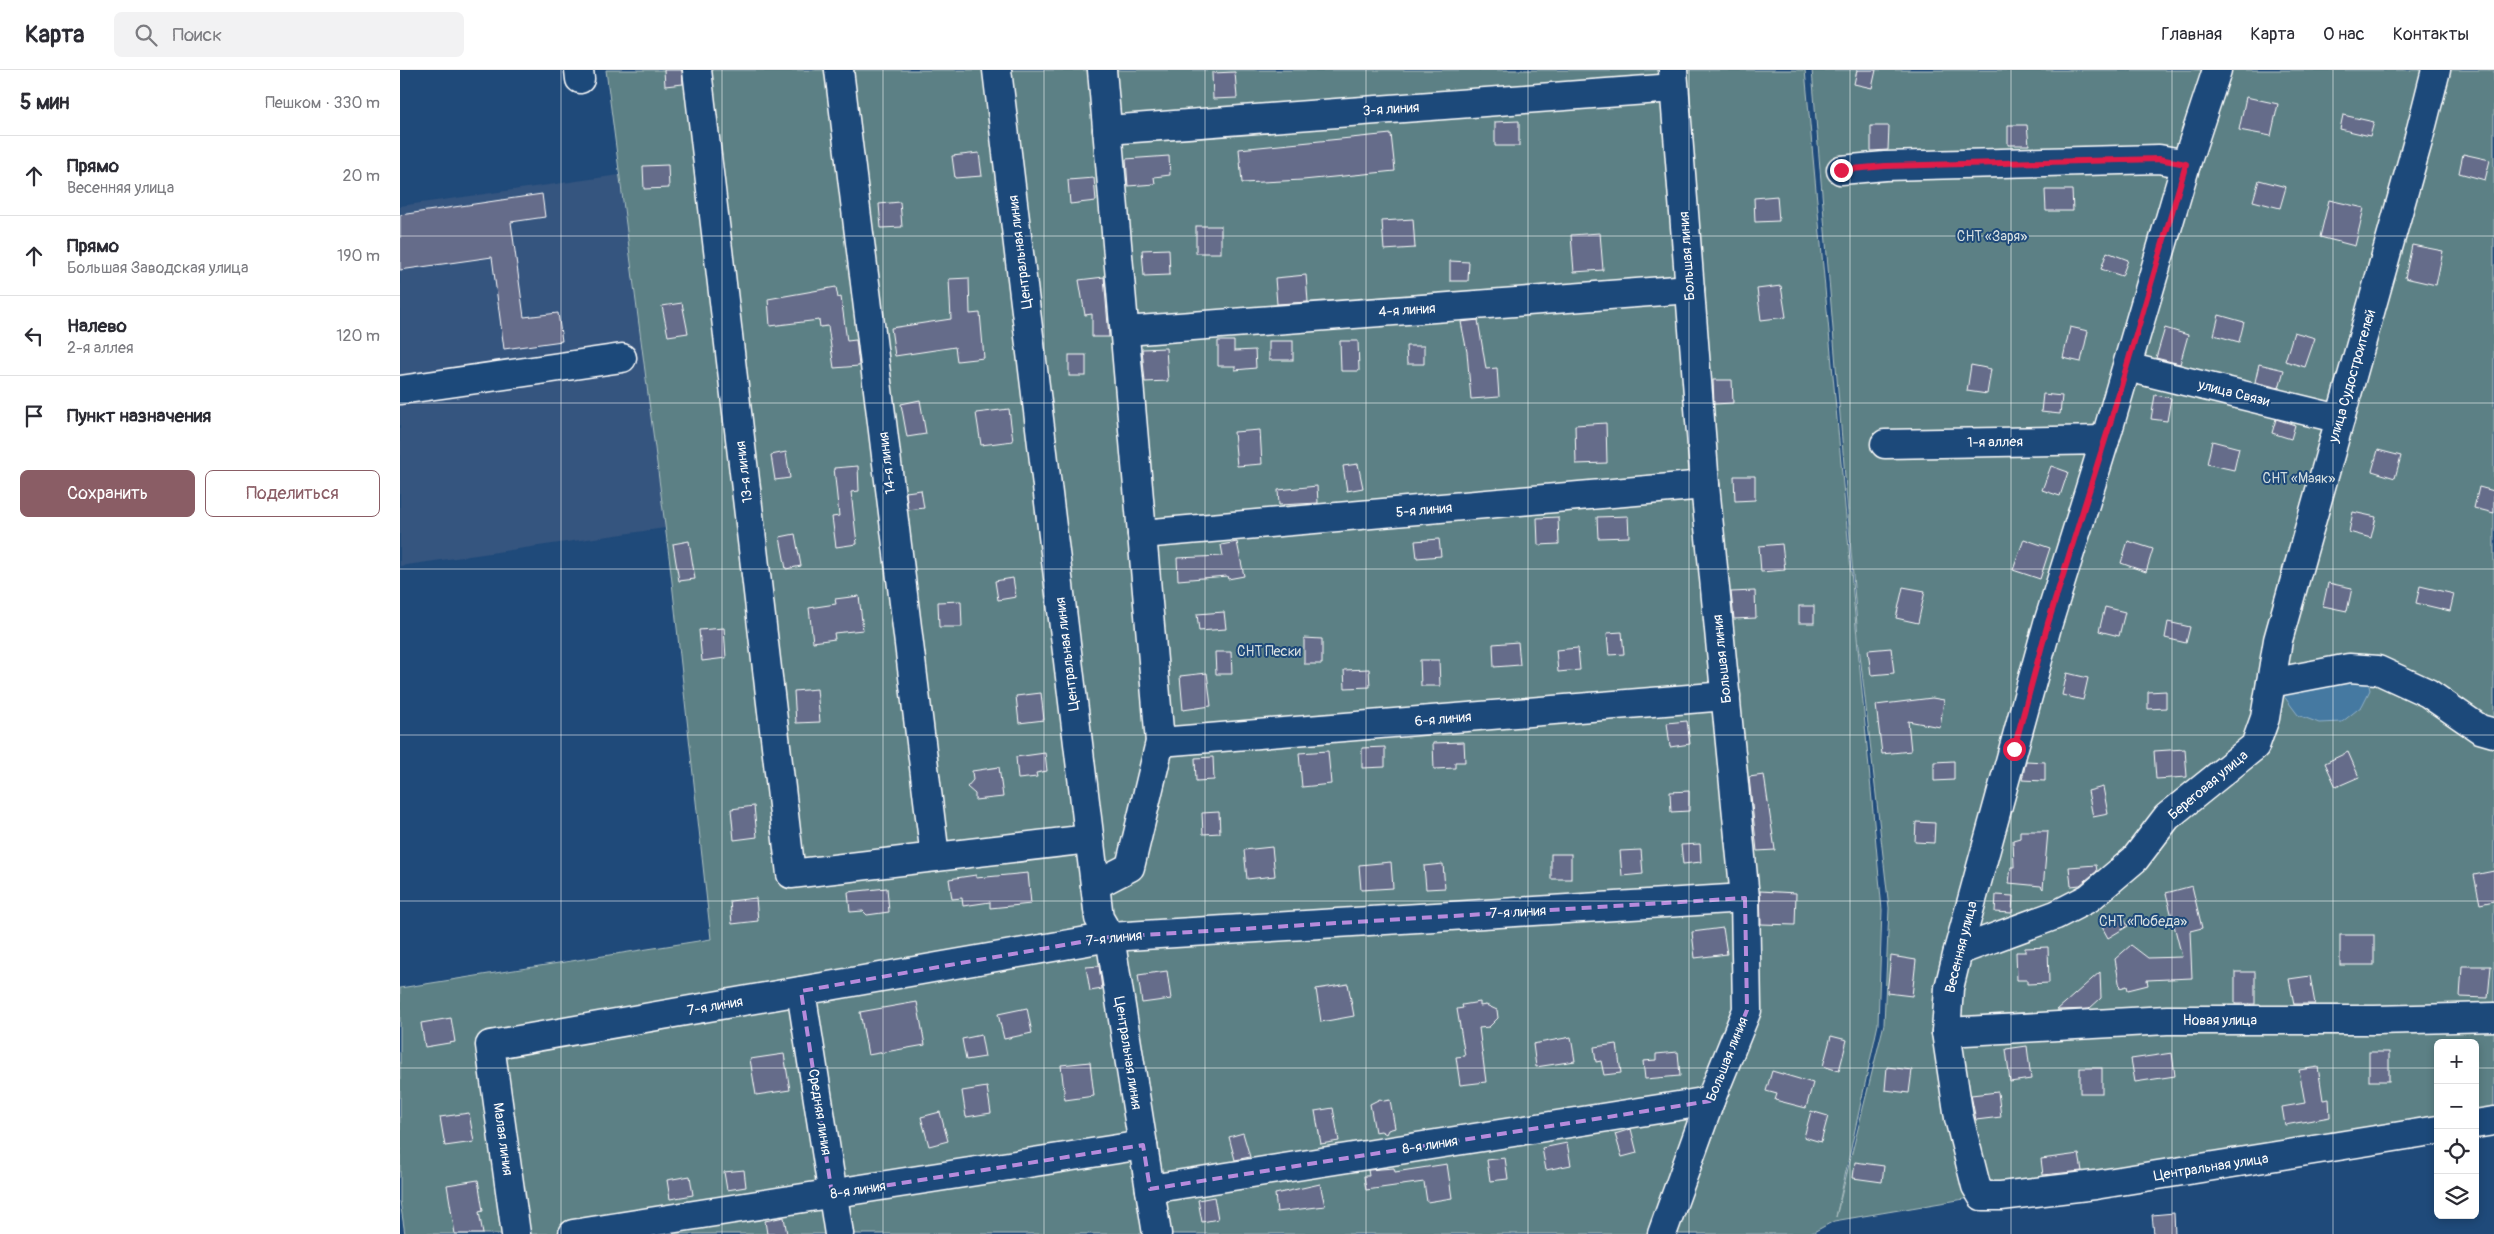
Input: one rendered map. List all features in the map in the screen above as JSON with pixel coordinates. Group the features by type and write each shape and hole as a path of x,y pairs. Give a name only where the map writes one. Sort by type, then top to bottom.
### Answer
{"street":[{"name":"13-я линия","path":"697,70 791,874 935,857"},
{"name":"14-я линия","path":"839,70 935,857"},
{"name":"Центральная линия","path":"997,70 1098,918 1110,936 1157,1234"},
{"path":"1095,885 1130,867 1160,742 1102,70"},
{"name":"Весенняя улица","path":"1982,1196 1976,1186 1959,1118 1946,1032 1949,988 2048,623 2127,367 2186,164 2217,70"},
{"name":"улица Судостроителей","path":"2271,682 2278,640 2436,70"},
{"name":"3-я линия","path":"1107,130 1674,79"},
{"name":"Большая линия","path":"1662,1234 1710,1101 1746,1010 1745,898 1705,485 1674,79"},
{"path":"1841,170 1885,166 2159,159 2186,164"},
{"name":"4-я линия","path":"1124,331 1690,289"},
{"path":"400,390 622,358"},
{"name":"улица Связи","path":"2127,367 2340,419"},
{"name":"1-я аллея","path":"1885,444 2105,440"},
{"name":"5-я линия","path":"1142,534 1705,485"},
{"path":"2271,682 2349,668 2378,670 2428,693 2480,729 2494,733"},
{"name":"Береговая улица","path":"1958,951 2056,915 2089,898 2135,858 2167,817 2255,746 2266,718 2271,682"},
{"name":"6-я линия","path":"1160,742 1726,696"},
{"path":"935,857 1089,839"},
{"name":"7-я линия","path":"490,1045 1110,936 1745,898"},
{"name":"Средняя линия","path":"801,991 838,1234"},
{"name":"Новая улица","path":"1946,1032 2167,1020 2375,1020 2494,1017"},
{"name":"Малая линия","path":"490,1045 516,1234"},
{"name":"8-я линия","path":"1150,1188 1710,1101"},
{"path":"2479,1123 2494,1121"},
{"name":"Центральная улица","path":"1982,1196 2001,1196 2095,1185 2434,1131"},
{"name":"8-я линия","path":"573,1234 1143,1145"}],"highlighted area":[{"path":"1745,898 1747,1010 1710,1101 1150,1189 1143,1145 832,1194 801,991 1110,937"}],"shaded area":[{"path":"619,175 665,528 400,566 400,206"},
{"path":"2366,674 2370,690 2362,706 2342,722 2319,723 2298,715 2283,695 2301,685"}],"green space":[{"name":"СНТ Пески","path":"606,70 1805,70 1882,910 1878,1024 1836,1217 1884,1024 1889,908 1858,637 1812,70 2494,70 2494,1121 2479,1123 2479,1039 2434,1039 2434,1131 1982,1196 1834,1221 1810,1234 405,1234 400,1201 400,988 711,939 670,564"}],"building":[{"path":"664,70 682,70 683,84 665,86"},
{"path":"1857,70 1876,70 1872,88 1854,84"},
{"path":"1235,72 1237,98 1213,99 1212,73"},
{"path":"2246,97 2278,104 2271,136 2239,130"},
{"path":"2343,115 2374,122 2370,136 2340,129"},
{"path":"1519,121 1519,146 1495,146 1495,122"},
{"path":"2008,125 2027,125 2029,145 2008,145"},
{"path":"1871,126 1889,126 1888,150 1871,151"},
{"path":"1391,134 1395,171 1303,180 1242,183 1239,149"},
{"path":"979,153 982,176 955,178 952,156"},
{"path":"2463,154 2490,160 2485,180 2459,173"},
{"path":"1169,156 1170,175 1154,177 1155,184 1128,186 1126,159"},
{"path":"668,165 669,188 644,189 643,166"},
{"path":"1094,178 1096,201 1070,204 1068,180"},
{"path":"2259,180 2286,187 2280,208 2253,201"},
{"path":"2045,190 2072,190 2073,211 2046,211"},
{"path":"542,194 545,217 511,222 524,317 558,313 562,341 504,349 492,257 400,270 400,215"},
{"path":"1777,196 1779,221 1755,222 1754,198"},
{"path":"2329,200 2364,208 2355,246 2320,237"},
{"path":"900,202 902,227 881,228 879,204"},
{"path":"1413,219 1415,248 1384,250 1382,221"},
{"path":"1196,226 1221,226 1221,253 1196,253"},
{"path":"1600,233 1603,270 1574,272 1571,235"},
{"path":"2412,245 2443,251 2436,285 2405,278"},
{"path":"1169,249 1170,275 1144,276 1142,250"},
{"path":"2107,252 2128,260 2122,276 2101,269"},
{"path":"1450,261 1469,262 1468,281 1450,281"},
{"path":"1306,275 1308,302 1277,304 1275,278"},
{"path":"1104,277 1109,337 1092,337 1092,314 1085,315 1079,280"},
{"path":"969,278 970,314 980,313 984,358 957,361 955,347 895,356 891,328 951,319 949,279"},
{"path":"1781,286 1786,317 1761,320 1757,289"},
{"path":"836,287 838,298 841,297 847,341 856,340 859,366 834,368 828,326 820,327 819,320 770,326 768,299"},
{"path":"682,303 688,333 668,336 662,306"},
{"path":"2219,315 2244,322 2239,342 2214,335"},
{"path":"1478,320 1486,369 1497,368 1499,397 1471,399 1467,352 1461,322"},
{"path":"2070,327 2088,331 2081,362 2063,358"},
{"path":"2165,328 2188,335 2180,364 2156,358"},
{"path":"2294,332 2315,338 2305,367 2285,361"},
{"path":"1218,341 1234,341 1234,351 1255,350 1256,368 1235,370 1235,366 1218,366"},
{"path":"1269,341 1293,341 1293,360 1269,360"},
{"path":"1340,341 1358,341 1359,371 1341,371"},
{"path":"1406,346 1424,346 1424,364 1407,364"},
{"path":"1166,348 1168,381 1145,382 1142,349"},
{"path":"1069,355 1086,355 1086,376 1069,376"},
{"path":"2259,364 2284,370 2279,388 2255,382"},
{"path":"1971,365 1991,369 1987,394 1967,391"},
{"path":"1713,380 1732,380 1733,403 1714,404"},
{"path":"2043,394 2062,396 2060,414 2041,412"},
{"path":"2155,395 2171,398 2167,421 2151,419"},
{"path":"920,400 926,434 907,437 901,404"},
{"path":"1009,409 1013,441 981,445 976,413"},
{"path":"2276,419 2295,425 2291,439 2272,433"},
{"path":"1606,423 1607,463 1576,464 1575,425"},
{"path":"1260,430 1262,464 1237,466 1234,432"},
{"path":"2212,441 2239,448 2234,470 2207,464"},
{"path":"2378,450 2401,456 2395,478 2372,471"},
{"path":"786,452 790,478 775,480 771,455"},
{"path":"1358,464 1363,488 1347,491 1343,466"},
{"path":"858,466 859,491 851,492 857,544 836,547 832,517 839,516 834,468"},
{"path":"2051,466 2068,472 2060,496 2042,490"},
{"path":"1734,476 1755,476 1755,500 1735,501"},
{"path":"1317,486 1318,503 1279,505 1278,490"},
{"path":"2479,487 2494,491 2494,513 2474,508"},
{"path":"921,490 924,508 908,510 906,492"},
{"path":"2353,512 2376,517 2371,538 2349,532"},
{"path":"1628,516 1629,537 1598,538 1597,517"},
{"path":"1558,517 1559,544 1538,545 1537,518"},
{"path":"795,534 801,566 786,569 780,537"},
{"path":"1439,539 1441,556 1417,558 1415,541"},
{"path":"2024,539 2050,548 2040,579 2013,570"},
{"path":"689,541 695,579 679,581 673,544"},
{"path":"2128,541 2153,549 2146,572 2121,563"},
{"path":"1237,542 1244,576 1228,579 1227,576 1178,580 1177,558 1223,556 1221,545"},
{"path":"1782,544 1785,570 1761,572 1759,546"},
{"path":"1013,578 1016,597 998,600 995,581"},
{"path":"2328,583 2352,588 2347,611 2323,606"},
{"path":"2420,586 2454,594 2450,611 2416,603"},
{"path":"1903,587 1925,591 1918,623 1896,618"},
{"path":"1755,591 1756,618 1734,619 1731,592"},
{"path":"859,596 863,630 834,633 835,639 813,642 809,608 836,604 835,599"},
{"path":"961,601 962,627 939,627 938,602"},
{"path":"1799,606 1814,606 1814,623 1799,623"},
{"path":"2105,607 2125,612 2119,636 2099,631"},
{"path":"1224,612 1226,629 1199,631 1197,614"},
{"path":"2168,622 2190,627 2186,643 2165,638"},
{"path":"724,628 726,658 702,661 699,630"},
{"path":"1622,632 1624,654 1609,655 1607,633"},
{"path":"1304,638 1322,639 1322,664 1304,664"},
{"path":"1518,642 1520,665 1494,667 1493,644"},
{"path":"1578,648 1580,670 1558,672 1556,650"},
{"path":"1891,648 1894,673 1871,675 1868,650"},
{"path":"1215,652 1231,652 1232,674 1216,674"},
{"path":"1420,660 1439,660 1440,686 1421,686"},
{"path":"1369,669 1370,687 1345,688 1344,670"},
{"path":"1207,673 1211,706 1183,710 1180,676"},
{"path":"2067,673 2088,678 2083,700 2062,695"},
{"path":"817,689 820,722 796,723 794,691"},
{"path":"2166,691 2166,708 2148,709 2148,692"},
{"path":"1041,693 1044,720 1019,723 1016,696"},
{"path":"1932,698 1944,700 1940,727 1908,721 1911,751 1882,754 1876,705"},
{"path":"1687,721 1690,744 1670,747 1667,723"},
{"path":"1464,742 1465,762 1455,762 1455,768 1434,769 1433,743"},
{"path":"1385,747 1385,767 1362,768 1362,748"},
{"path":"2185,749 2187,777 2156,779 2154,751"},
{"path":"1328,751 1331,784 1302,787 1299,753"},
{"path":"2348,752 2359,777 2336,787 2325,763"},
{"path":"1045,753 1047,771 1036,773 1037,777 1018,779 1016,757"},
{"path":"1213,757 1214,780 1196,781 1195,758"},
{"path":"1954,761 1954,780 1934,781 1934,762"},
{"path":"2026,761 2045,762 2045,781 2022,780"},
{"path":"999,767 1003,797 975,800 975,794 967,787 973,780 972,771"},
{"path":"1764,775 1775,850 1757,851 1749,777"},
{"path":"2103,787 2108,814 2093,817 2088,791"},
{"path":"1689,791 1689,811 1671,812 1670,792"},
{"path":"754,806 757,837 734,840 731,809"},
{"path":"1219,812 1220,833 1203,834 1202,813"},
{"path":"1916,822 1935,823 1934,843 1915,842"},
{"path":"2020,831 2048,831 2043,889 2041,886 2009,883 2011,867 2014,867 2013,840 2020,838"},
{"path":"1700,844 1701,862 1683,864 1681,845"},
{"path":"1272,847 1275,876 1247,879 1244,850"},
{"path":"1641,850 1643,874 1622,876 1620,851"},
{"path":"1551,854 1571,854 1571,879 1551,879"},
{"path":"1391,862 1393,888 1361,890 1359,865"},
{"path":"1443,864 1445,888 1426,889 1424,866"},
{"path":"2096,865 2097,871 2080,885 2071,886 2069,867"},
{"path":"2494,871 2494,901 2480,904 2474,875"},
{"path":"1028,873 1031,904 990,908 990,902 963,906 962,898 952,899 949,879 976,875 976,878"},
{"path":"2192,886 2202,928 2190,931 2192,978 2147,980 2148,985 2128,990 2127,986 2120,988 2115,959 2131,945 2148,958 2182,957 2166,893"},
{"path":"887,888 889,912 867,915 863,911 850,912 848,892"},
{"path":"1760,891 1796,893 1795,925 1761,924"},
{"path":"1996,895 2013,896 2012,913 1995,912"},
{"path":"756,898 758,921 732,924 730,901"},
{"path":"2121,914 2128,926 2108,938 2101,925"},
{"path":"1723,928 1727,954 1695,958 1692,932"},
{"path":"2340,935 2374,935 2374,965 2340,965"},
{"path":"2048,947 2049,983 2027,984 2027,980 2017,980 2016,952 2025,952 2025,948"},
{"path":"1891,956 1916,960 1912,996 1887,993"},
{"path":"1099,966 1102,989 1090,991 1086,967"},
{"path":"2462,966 2491,966 2488,998 2460,997"},
{"path":"1167,971 1171,999 1142,1003 1138,975"},
{"path":"2100,972 2101,998 2089,1009 2057,1010"},
{"path":"2235,972 2255,972 2255,1004 2235,1004"},
{"path":"2310,976 2315,1004 2294,1004 2289,979"},
{"path":"1348,984 1354,1016 1321,1022 1316,989"},
{"path":"917,1002 925,1045 868,1055 860,1012"},
{"path":"1480,1002 1480,1006 1486,1005 1497,1010 1498,1018 1489,1027 1479,1028 1486,1082 1460,1085 1456,1057 1465,1056 1457,1009 1463,1008 1462,1005"},
{"path":"1027,1008 1032,1033 1004,1039 998,1014"},
{"path":"451,1018 455,1042 425,1047 421,1023"},
{"path":"981,1035 985,1057 966,1060 962,1039"},
{"path":"1831,1036 1847,1040 1839,1071 1823,1066"},
{"path":"1571,1037 1575,1061 1536,1067 1533,1044"},
{"path":"1617,1044 1621,1073 1604,1075 1601,1061 1596,1062 1594,1047"},
{"path":"2027,1046 2031,1079 2010,1082 2006,1049"},
{"path":"1678,1052 1680,1076 1645,1079 1643,1061 1656,1060 1656,1054"},
{"path":"2369,1052 2389,1052 2389,1081 2369,1081"},
{"path":"2172,1053 2175,1076 2135,1082 2131,1059"},
{"path":"784,1054 790,1090 756,1095 750,1059"},
{"path":"1090,1062 1094,1096 1065,1100 1061,1065"},
{"path":"1887,1067 1912,1070 1909,1093 1885,1090"},
{"path":"2318,1067 2323,1100 2329,1099 2330,1117 2285,1125 2282,1107 2305,1103 2299,1070"},
{"path":"2080,1068 2102,1068 2102,1093 2080,1093"},
{"path":"1772,1071 1813,1083 1806,1108 1775,1100 1777,1094 1766,1091"},
{"path":"987,1087 991,1113 966,1117 962,1091"},
{"path":"1998,1092 2001,1117 1976,1120 1971,1095"},
{"path":"1380,1099 1384,1101 1390,1100 1395,1128 1388,1130 1386,1134 1381,1131 1375,1132 1370,1104"},
{"path":"1333,1108 1339,1141 1321,1144 1315,1111"},
{"path":"1811,1111 1828,1116 1821,1142 1804,1137"},
{"path":"940,1112 948,1141 929,1146 921,1117"},
{"path":"469,1113 474,1142 445,1146 440,1117"},
{"path":"1631,1129 1637,1153 1622,1157 1615,1134"},
{"path":"1243,1133 1250,1157 1235,1160 1229,1137"},
{"path":"1567,1143 1571,1165 1546,1170 1542,1148"},
{"path":"2079,1154 2082,1171 2043,1175 2041,1159"},
{"path":"1505,1158 1508,1179 1490,1181 1487,1160"},
{"path":"1855,1162 1884,1166 1882,1182 1853,1178"},
{"path":"1447,1164 1452,1198 1427,1202 1424,1182 1366,1190 1364,1176 1369,1176 1368,1170 1394,1168 1395,1172"},
{"path":"744,1170 746,1187 727,1190 724,1172"},
{"path":"690,1176 693,1195 670,1199 667,1180"},
{"path":"478,1180 483,1211 479,1212 483,1234 455,1234 447,1185"},
{"path":"1320,1184 1325,1206 1277,1212 1275,1194"},
{"path":"1214,1197 1218,1219 1202,1222 1198,1200"},
{"path":"2174,1213 2175,1234 2154,1234 2152,1215"},
{"path":"784,1217 787,1234 767,1234 765,1221"}],"route":[{"path":"1841,170 1885,166 2159,159 2186,164 2109,427 2048,623 2014,749"}],"park label":[{"name":"СНТ «Заря»","path":"1992,236"},
{"name":"СНТ «Маяк»","path":"2299,478"},
{"name":"СНТ «Победа»","path":"2143,921"}]}
